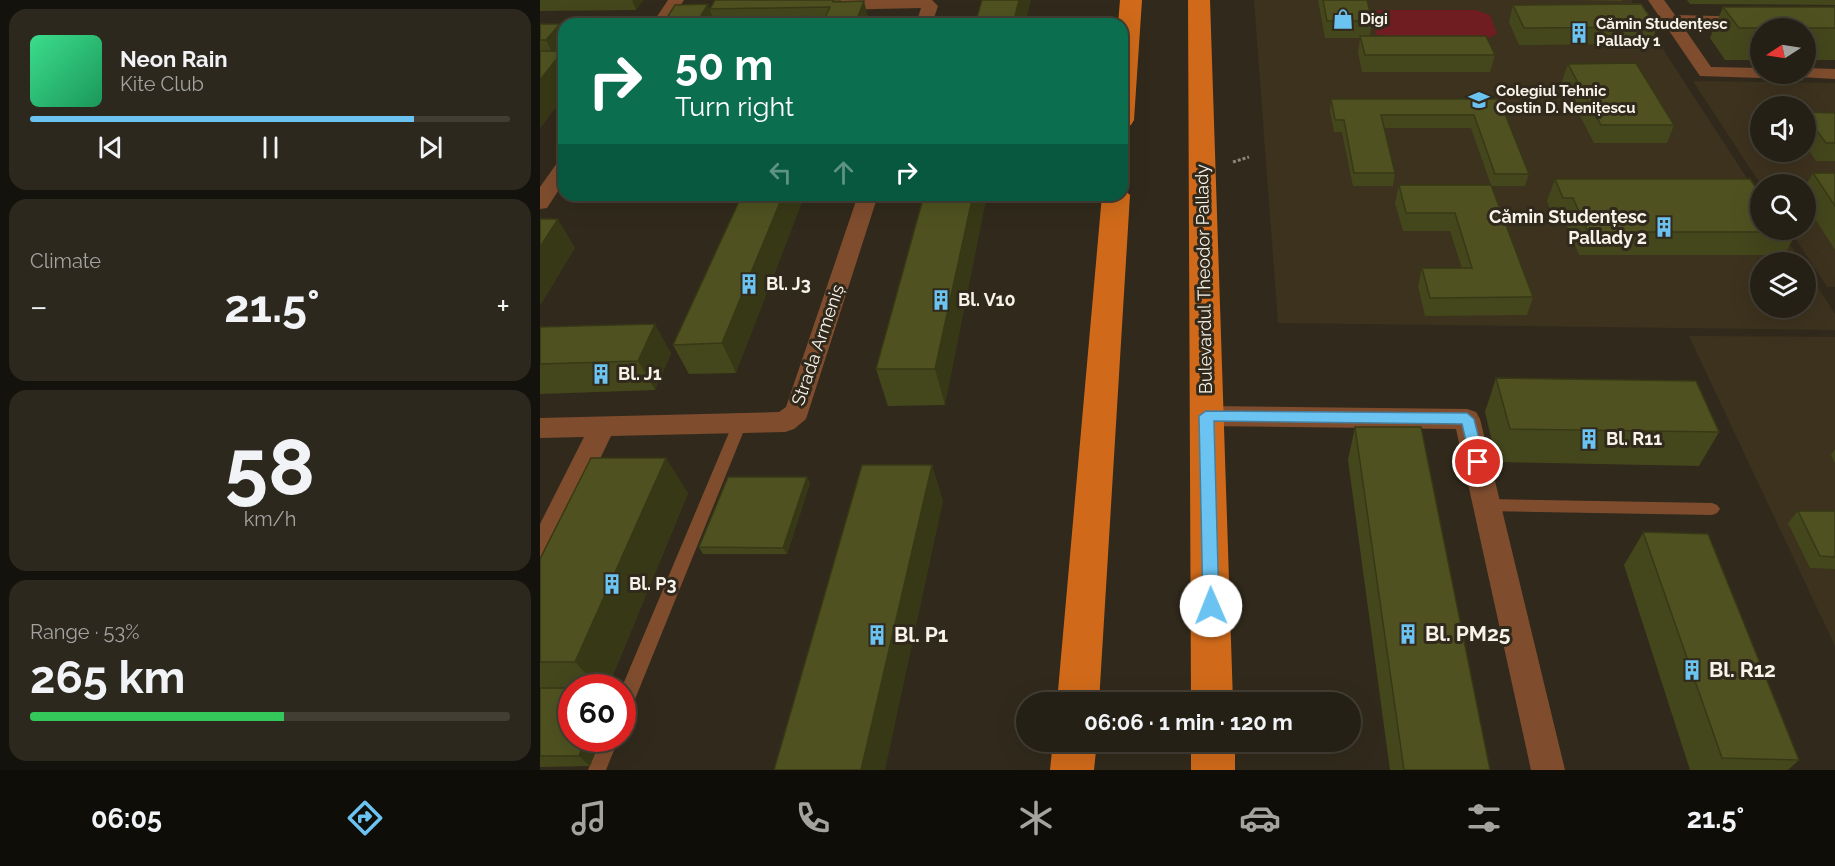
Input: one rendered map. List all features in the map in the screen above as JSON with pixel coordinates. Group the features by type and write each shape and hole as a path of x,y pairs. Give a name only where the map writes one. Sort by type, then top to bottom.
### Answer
{"main road":[{"path":"1128,40 1131,0"},
{"name":"Bulevardul Theodor Pallady","path":"1199,0 1212,692"},
{"path":"1079,692 1116,201"},
{"path":"1072,770 1074,752"},
{"path":"1213,752 1213,770"}],"street":[{"path":"1656,0 1706,72 1750,73"},
{"path":"810,5 925,3 930,6 926,18"},
{"path":"664,18 673,4 694,7"},
{"path":"1670,21 1750,21"},
{"path":"1816,74 1835,74"},
{"path":"540,171 558,169"},
{"path":"540,203 558,176"},
{"name":"Strada Armeniș","path":"540,428 785,422 797,412 866,201"},
{"path":"1206,416 1467,419 1548,770"},
{"path":"540,553 603,426"}],"lane":[{"path":"636,675 740,423"},
{"path":"1488,505 1712,509"},
{"path":"597,770 604,752"}],"path":[{"path":"1233,162 1249,157"}],"shaded area":[{"name":"Colegiul Tehnic Costin D. Nenițescu","path":"1254,0 1631,0 1750,183 1750,240 1787,240 1795,252 1750,252 1750,318 1816,318 1816,285 1835,314 1835,330 1278,323"},
{"path":"1379,10 1476,10 1490,15 1497,34 1486,39 1388,39 1376,34 1371,14"},
{"path":"1693,81 1750,82 1750,84 1835,83 1835,287 1827,287 1816,270 1816,252 1804,252 1796,240 1816,240 1816,174 1754,174"},
{"path":"1689,336 1835,337 1835,646"}],"building":[{"path":"715,0 864,1 857,18 825,18 830,7 710,9"},
{"path":"982,0 1019,0 1014,18 977,18"},
{"path":"1323,0 1367,0 1372,21 1327,21"},
{"path":"708,4 700,18 667,18 675,5"},
{"path":"1641,4 1657,27 1524,28 1513,5"},
{"path":"1723,7 1835,7 1835,28 1816,28 1816,18 1750,18 1750,28 1739,28"},
{"path":"540,24 558,24 546,40 540,40"},
{"path":"1360,36 1486,36 1495,55 1365,55"},
{"path":"540,51 558,51 558,57 540,80"},
{"path":"1636,63 1674,125 1601,125 1568,64"},
{"path":"1331,99 1499,99 1529,174 1495,174 1474,115 1381,115 1395,173 1354,173 1344,120 1335,120"},
{"path":"1816,112 1835,113 1835,143 1826,143 1816,130"},
{"path":"1835,173 1835,206 1816,174 1814,174"},
{"path":"1555,179 1750,179 1750,232 1588,232 1573,198 1563,198"},
{"path":"1399,185 1491,185 1533,297 1430,298 1422,268 1472,268 1455,213 1406,213"},
{"path":"739,201 781,201 722,343 673,345"},
{"path":"922,201 972,201 935,369 876,369"},
{"path":"540,219 558,219 540,247"},
{"path":"655,324 638,361 540,364 540,327"},
{"path":"1496,378 1696,381 1719,432 1510,429"},
{"name":"Bl. PM25","path":"1355,427 1421,427 1490,770 1404,770"},
{"path":"591,458 666,458 575,662 540,662 540,559"},
{"path":"862,465 932,465 861,770 774,770"},
{"path":"728,477 807,477 783,548 699,547"},
{"path":"1798,511 1835,511 1835,557 1820,556"},
{"path":"1643,532 1708,534 1799,760 1722,758"},
{"path":"540,688 558,688 558,752 581,752 579,756 540,756"}],"place":[{"name":"Digi","path":"1343,19"},
{"name":"Cămin Studențesc Pallady 1","path":"1579,33"},
{"name":"Colegiul Tehnic Costin D. Nenițescu","path":"1479,100"},
{"name":"Cămin Studențesc Pallady 2","path":"1664,227"},
{"name":"Bl. J3","path":"749,284"},
{"name":"Bl. V10","path":"941,300"},
{"name":"Bl. J1","path":"601,374"},
{"name":"Bl. R11","path":"1589,439"},
{"name":"Bl. P3","path":"612,584"},
{"name":"Bl. PM25","path":"1408,634"},
{"name":"Bl. P1","path":"877,635"},
{"name":"Bl. R12","path":"1692,670"}],"route":[{"path":"1211,606 1206,416 1467,419 1478,462"}]}
